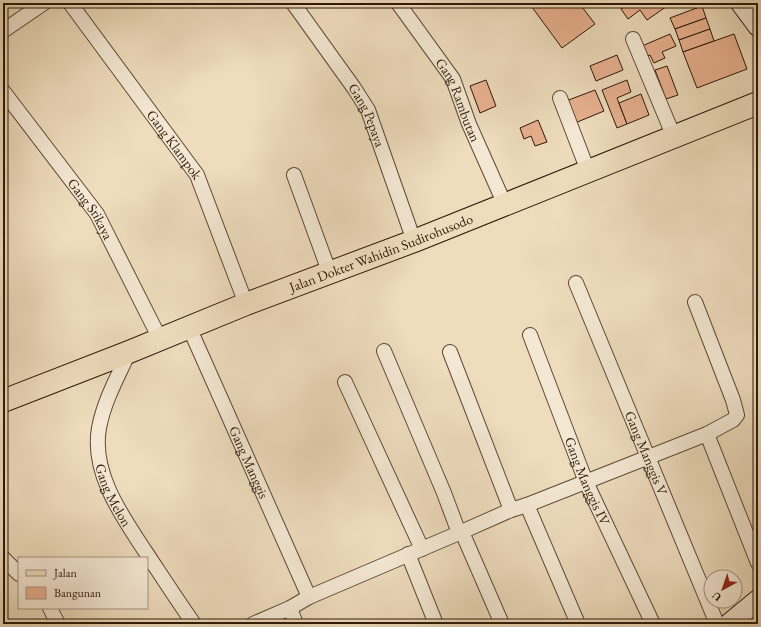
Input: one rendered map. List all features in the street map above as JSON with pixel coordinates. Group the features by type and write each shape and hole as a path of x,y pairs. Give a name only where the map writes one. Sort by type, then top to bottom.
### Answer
{"main road":[{"name":"Jalan Dokter Wahidin Sudirohusodo","path":"3,400 129,352 189,326 246,304 330,274 674,137 757,106"}],"street":[{"path":"3,31 44,3"},
{"name":"Gang Klampok","path":"70,3 199,181 246,304"},
{"name":"Gang Pepaya","path":"293,3 354,88 370,116 414,241"},
{"name":"Gang Rambutan","path":"398,3 456,86 469,124 504,205"},
{"path":"742,3 758,26"},
{"path":"633,38 674,137"},
{"name":"Gang Srikaya","path":"3,91 100,219 160,339"},
{"path":"560,98 588,171"},
{"path":"294,175 330,274"},
{"name":"Gang Manggis V","path":"576,283 717,624"},
{"path":"254,624 290,608 309,597 511,510 707,434 733,420 737,415 737,412 695,302"},
{"name":"Gang Manggis","path":"189,326 309,597"},
{"name":"Gang Manggis IV","path":"530,335 586,482 653,624"},
{"path":"384,351 444,493 502,624"},
{"name":"Gang Melon","path":"129,352 104,408 99,429 98,452 105,480 117,508 194,624"},
{"path":"450,352 511,510"},
{"path":"345,382 422,549"},
{"path":"707,434 758,563"},
{"path":"527,505 578,624"},
{"path":"408,554 436,624"},
{"path":"3,558 18,573"},
{"path":"729,624 758,600"},
{"path":"290,608 296,624"},
{"path":"50,609 58,624"}],"building":[{"path":"529,3 579,3 595,24 562,48"},
{"path":"629,3 670,4 647,20 640,10 628,19 621,9"},
{"path":"702,6 706,18 675,29 670,18"},
{"path":"706,18 710,29 679,40 675,29"},
{"path":"710,29 714,41 683,52 679,40"},
{"path":"670,34 676,46 662,52 665,58 654,63 650,55 647,56 642,46"},
{"path":"734,34 747,69 697,88 683,52"},
{"path":"617,55 623,70 596,81 590,66"},
{"path":"667,66 678,95 666,99 655,70"},
{"path":"486,80 496,106 480,113 470,86"},
{"path":"627,80 631,92 617,98 627,124 617,128 602,90"},
{"path":"595,90 604,111 575,123 566,101"},
{"path":"641,94 649,115 627,124 619,103"},
{"path":"538,120 547,142 535,146 531,136 524,139 520,128"}]}
